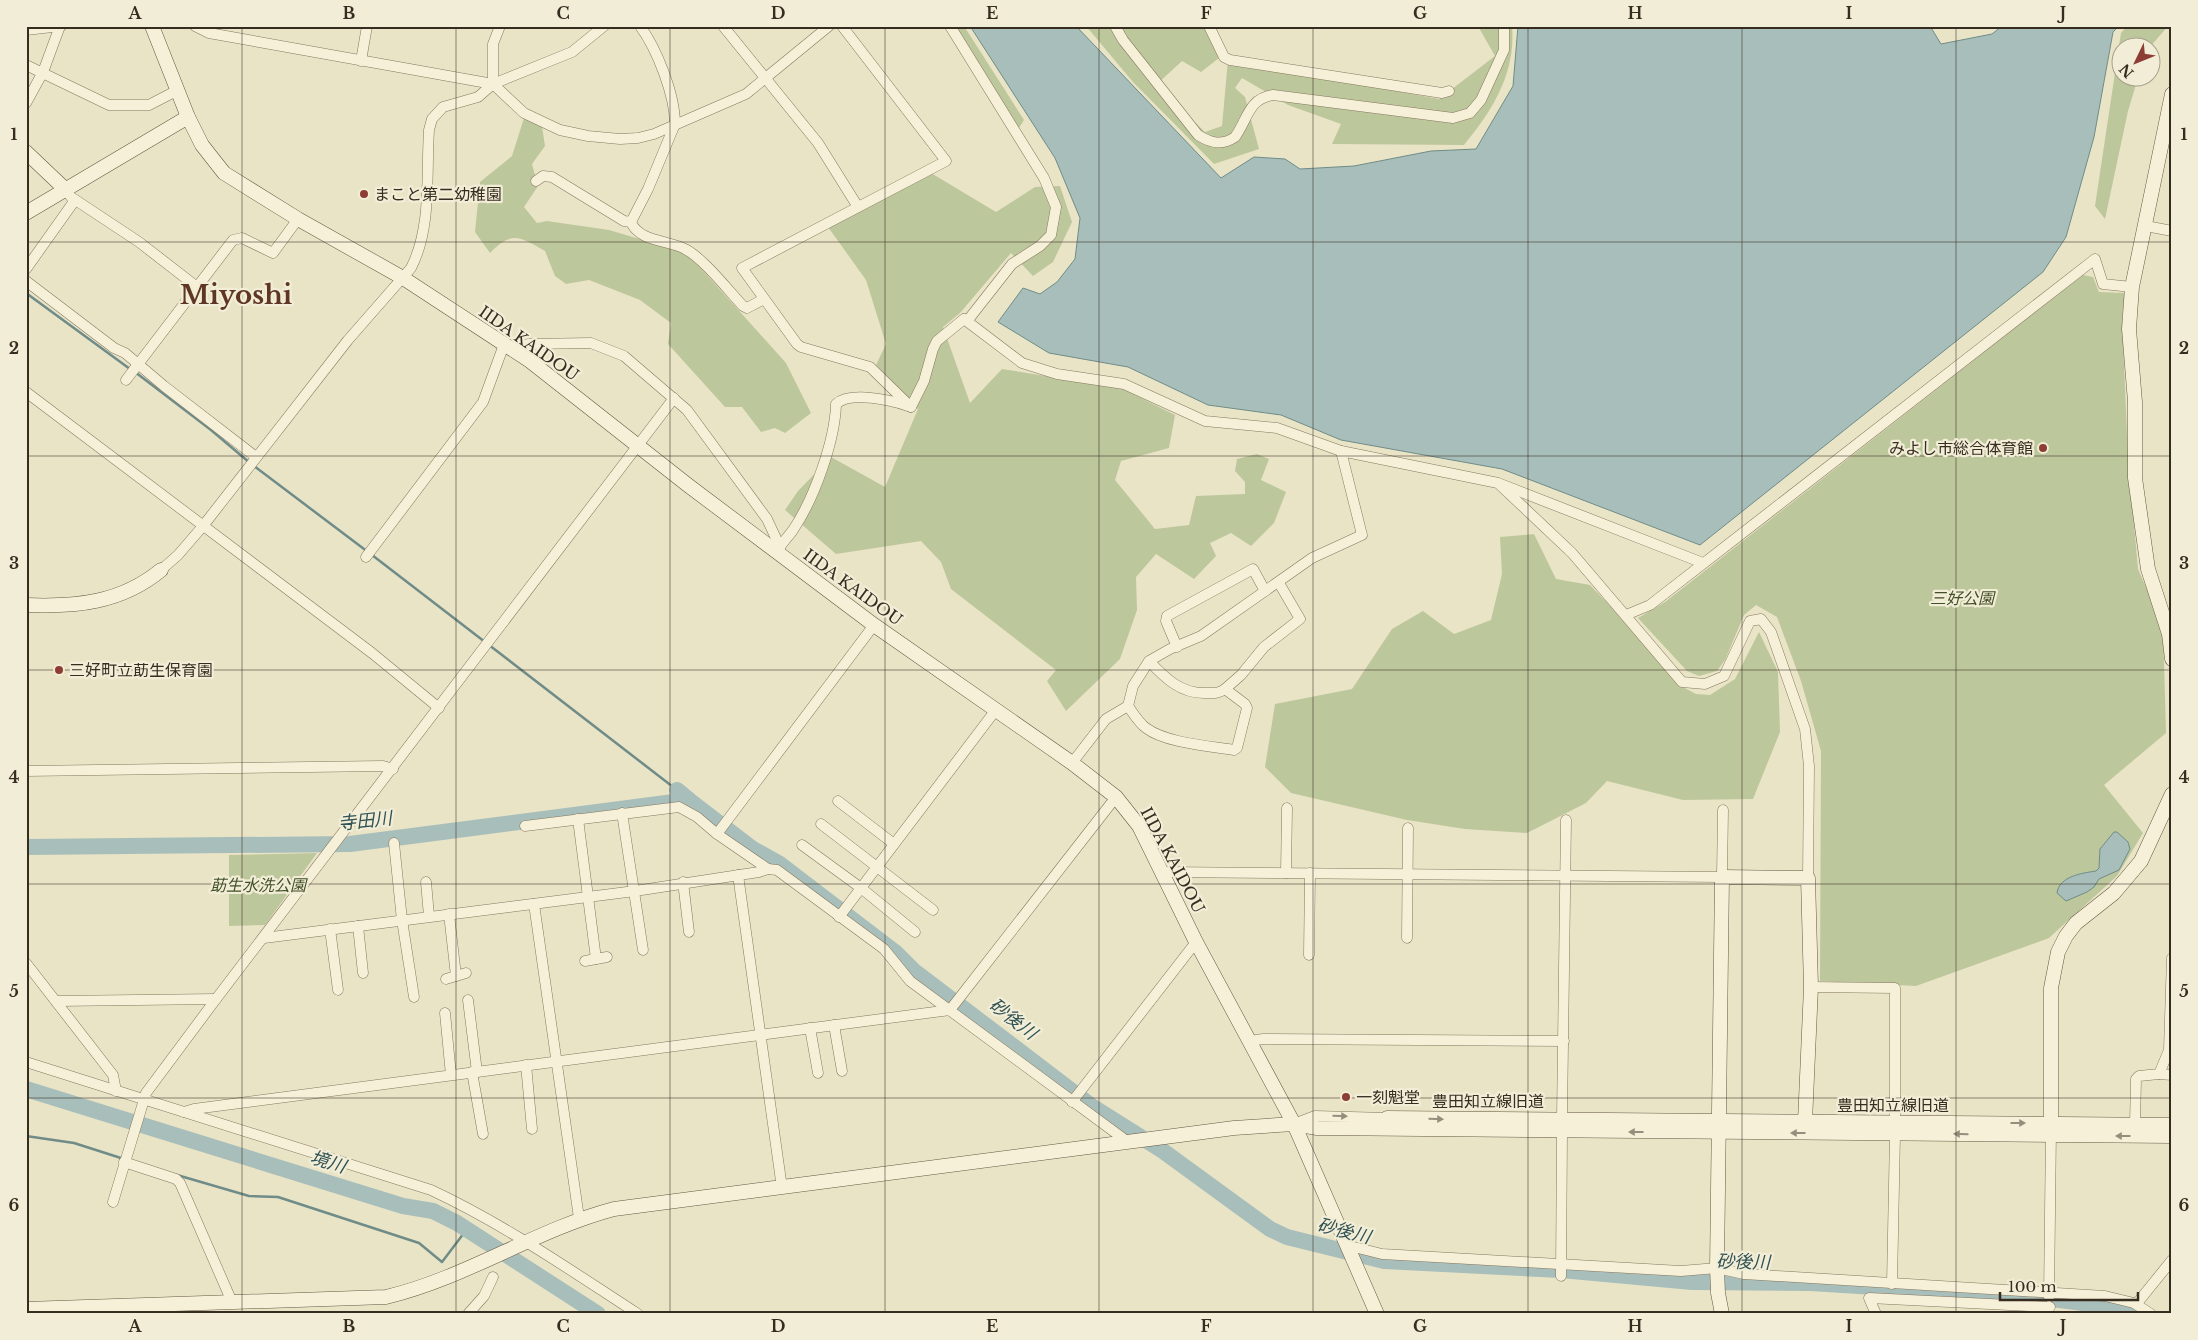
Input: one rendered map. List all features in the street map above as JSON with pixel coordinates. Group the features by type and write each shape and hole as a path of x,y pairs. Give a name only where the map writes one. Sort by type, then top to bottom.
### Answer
{"street":[{"path":"26,30 61,26 43,72 26,103"},
{"name":"IIDA KAIDOU","path":"152,26 188,117 202,145 224,173 298,219 403,278 508,347 778,549 874,625 1072,763 1116,797 1139,826 1196,942 1294,1124 1377,1314"},
{"path":"195,26 209,33 493,84 524,113 560,130 588,136 620,139 654,134 746,94 830,26"},
{"path":"361,61 367,26"},
{"path":"493,84 493,44 500,26"},
{"path":"26,605 64,606 98,602 136,588 178,555 203,526 348,340 403,278 418,255 424,232 429,130 432,119 443,107 478,97 493,84 572,52 604,26"},
{"path":"631,222 648,189 675,124 675,113 662,71 651,41 640,26"},
{"path":"723,26 818,143 858,208"},
{"path":"842,26 946,161 742,268 801,347 870,367 911,407"},
{"path":"950,26 1044,178 1056,207 1051,235 1040,246 1012,264 968,320"},
{"path":"1116,26 1123,40 1198,135 1206,140 1218,143 1235,137 1252,104 1259,98 1273,94 1453,118 1466,116 1481,100 1497,69 1504,50 1504,26"},
{"path":"1209,26 1222,54 1230,60 1442,93 1449,91"},
{"path":"26,65 109,105 150,105 178,90"},
{"path":"2172,94 2132,287 2129,329 2135,402 2135,478 2148,569 2169,634 2172,659"},
{"path":"26,213 70,195 188,117"},
{"path":"26,152 70,195 139,242 197,287"},
{"path":"536,181 543,176 552,177 624,221 631,222"},
{"path":"26,269 70,195"},
{"path":"127,380 235,238 242,238 272,253 298,219"},
{"path":"631,222 633,227 652,239 685,249 711,272 742,306 748,308 764,299"},
{"path":"2146,226 2172,231"},
{"path":"1626,615 1650,605 2095,258 2103,284 2132,287"},
{"path":"26,281 256,457"},
{"path":"911,407 924,381 932,349 937,341 964,319 968,320 990,340 1022,363 1057,374 1124,384 1205,421 1277,428 1340,451 1498,483 1703,563"},
{"path":"366,557 483,402 502,350 508,347 528,344 591,343 624,356 674,398 715,446 767,519 778,549"},
{"path":"26,392 372,653 439,708"},
{"path":"778,549 803,512 822,467 836,425 836,404 840,400 856,396 897,402 911,407"},
{"path":"113,1202 143,1100 216,999 674,398"},
{"path":"1072,763 1106,719 1128,706 1133,686 1149,661 1201,636 1265,591 1280,583 1312,558 1362,535 1340,451"},
{"path":"1498,483 1572,553 1682,682 1705,684 1724,676 1750,621 1761,619 1771,632 1805,729 1808,766 1808,878 1811,987 1805,1122"},
{"path":"1177,646 1166,621 1167,616 1253,569 1265,591"},
{"path":"1149,661 1165,678 1194,694 1219,693 1241,675 1264,647 1300,620 1280,583"},
{"path":"718,832 874,625"},
{"path":"1128,706 1145,727 1160,735 1234,750 1237,748 1247,708 1225,689"},
{"path":"840,916 995,711"},
{"path":"26,771 383,766 393,769"},
{"path":"1876,1314 1868,1298 2049,1308 2051,988 2058,952 2072,927 2085,914 2114,892 2141,861 2172,794"},
{"path":"184,1112 194,1109 951,1009 967,991 1116,797"},
{"path":"838,801 894,844"},
{"path":"525,826 679,807 718,832 768,869"},
{"path":"1286,808 1286,873"},
{"path":"1722,1314 1718,1292 1717,1268 1723,810"},
{"path":"622,813 643,950"},
{"path":"578,819 596,959"},
{"path":"1561,1272 1566,820"},
{"path":"820,824 933,910"},
{"path":"1407,938 1408,828"},
{"path":"394,843 402,920 414,997"},
{"path":"802,845 861,888 915,932"},
{"path":"264,938 635,891 768,869 777,870 884,950 910,981 1132,1141"},
{"path":"1162,872 1808,878"},
{"path":"1309,955 1310,873"},
{"path":"738,875 782,1188"},
{"path":"426,882 429,916"},
{"path":"683,882 689,932"},
{"path":"534,904 580,1218"},
{"path":"449,914 456,976"},
{"path":"358,926 363,974"},
{"path":"330,930 338,990"},
{"path":"1074,1100 1196,942"},
{"path":"585,961 607,957"},
{"path":"2159,1074 2168,1050 2172,958"},
{"path":"26,963 113,1074 116,1091"},
{"path":"1811,987 1895,988 1892,1284"},
{"path":"56,1001 216,999"},
{"path":"468,1000 483,1134"},
{"path":"445,1013 451,1075"},
{"path":"834,1025 842,1071"},
{"path":"810,1028 818,1073"},
{"path":"1250,1041 1263,1039 1564,1040"},
{"path":"26,1062 431,1190 466,1206 528,1242 638,1314"},
{"path":"526,1065 532,1129"},
{"path":"2135,1124 2136,1079 2138,1076 2172,1075"},
{"name":"豊田知立線旧道","path":"1294,1124 1316,1116 1562,1125"},
{"name":"豊田知立線旧道","path":"1719,1126 1805,1122 1895,1129"},
{"path":"26,1309 233,1308 386,1297 420,1288 580,1218 614,1209 653,1202 782,1188 1159,1137 1294,1124"},
{"name":"豊田知立線旧道","path":"1294,1124 1317,1128 1562,1125 2051,1129 2172,1136"},
{"name":"豊田知立線旧道","path":"2051,1129 2135,1124 2172,1124"},
{"path":"124,1162 176,1179 180,1183 233,1308"},
{"path":"1348,1250 1561,1272 1681,1272 1717,1268 1744,1274 2105,1296 2134,1304 2151,1314"},
{"path":"2134,1304 2138,1302 2172,1260"},
{"path":"468,1314 484,1296 493,1277"}],"green space":[{"path":"954,26 964,26 1024,120 1019,128"},
{"path":"1086,26 1203,26 1219,58 1201,72 1182,61 1156,85 1205,132 1222,126 1228,60 1439,99 1495,56 1478,26 1512,26 1512,43 1510,60 1500,90 1475,132 1464,145 1332,144 1341,124 1288,105 1242,78 1235,88 1245,97 1259,149 1214,164 1133,82"},
{"path":"2127,26 2168,26 2158,38 2120,38 2121,33"},
{"path":"2113,88 2135,88 2128,111 2105,219 2095,206"},
{"path":"524,118 542,126 545,146 532,164 538,186 524,207 537,223 547,221 609,230 687,253 786,363 811,413 785,433 775,428 761,432 742,407 725,407 668,344 671,323 640,300 589,280 566,284 555,276 545,251 522,239 516,238 504,241 490,253 475,232 480,182 512,156"},
{"path":"931,173 996,212 1035,187 1060,186 1072,222 1053,262 1033,276 1011,253 960,313 943,327 970,403 1002,369 1121,388 1175,415 1169,448 1121,461 1115,480 1155,529 1189,525 1196,496 1245,494 1245,482 1235,471 1237,459 1257,454 1269,459 1261,480 1286,492 1274,523 1251,546 1231,533 1210,543 1216,556 1194,579 1156,554 1136,577 1137,610 1120,659 1066,711 1047,681 1056,670 951,589 941,562 921,541 836,554 785,510 798,491 831,457 885,487 918,409 876,365 886,344 866,280 828,227"},
{"name":"三好公園","path":"2083,275 2093,277 2099,292 2125,293 2122,317 2128,457 2138,569 2163,626 2166,733 2104,785 2143,833 2117,876 2049,938 1916,986 1820,981 1821,751 1801,681 1777,617 1756,605 1744,615 1725,660 1717,671 1699,676 1687,671 1638,618 1665,602"},
{"path":"1534,534 1556,579 1590,585 1633,630 1681,686 1696,694 1710,695 1735,679 1759,632 1778,672 1780,732 1753,799 1683,800 1607,781 1586,803 1527,833 1465,829 1407,820 1291,793 1265,767 1275,704 1352,689 1392,629 1423,611 1454,634 1491,620 1502,574 1500,537"},
{"name":"莇生水洗公園","path":"317,853 265,925 229,926 229,855"}],"water":[{"path":"970,26 1076,26 1221,178 1254,157 1285,159 1300,169 1354,166 1431,151 1476,149 1513,86 1518,26 1930,26 1941,44 1992,34 2002,26 2119,26 2113,32 2112,38 2110,38 2110,49 2094,137 2066,237 2043,272 1700,545 1502,469 1341,440 1281,415 1208,405 1128,367 1049,353 998,322 1023,288 1040,294 1057,282 1075,259 1080,218 1055,158"},
{"path":"2114,832 2117,832 2128,842 2130,849 2119,870 2099,879 2094,887 2087,892 2066,901 2057,893 2059,887 2072,876 2096,871 2099,868 2100,849"}],"waterway":[{"path":"26,293 130,369"},
{"path":"135,372 211,430 250,463"},
{"path":"254,466 368,552"},
{"path":"372,555 485,642"},
{"path":"489,645 677,790"},
{"name":"寺田川","path":"26,847 350,844 689,800 677,790"},
{"name":"砂後川","path":"689,800 753,849 780,864 895,952 913,970 1093,1107 1163,1151 1270,1229 1287,1237 1384,1261 1561,1270 1692,1282 1810,1283 2037,1297 2121,1308 2130,1314"},
{"name":"境川","path":"26,1089 403,1206 433,1211 457,1223 598,1314"},
{"path":"26,1136 74,1143 124,1159"},
{"path":"177,1175 249,1196 278,1197 419,1243 442,1262 467,1229"}],"place":[{"name":"まこと第二幼稚園","path":"364,194"},
{"name":"みよし市総合体育館","path":"2043,448"},
{"name":"三好町立莇生保育園","path":"59,670"},
{"name":"一刻魁堂","path":"1346,1097"}],"district":[{"name":"Miyoshi","path":"236,295"}]}
